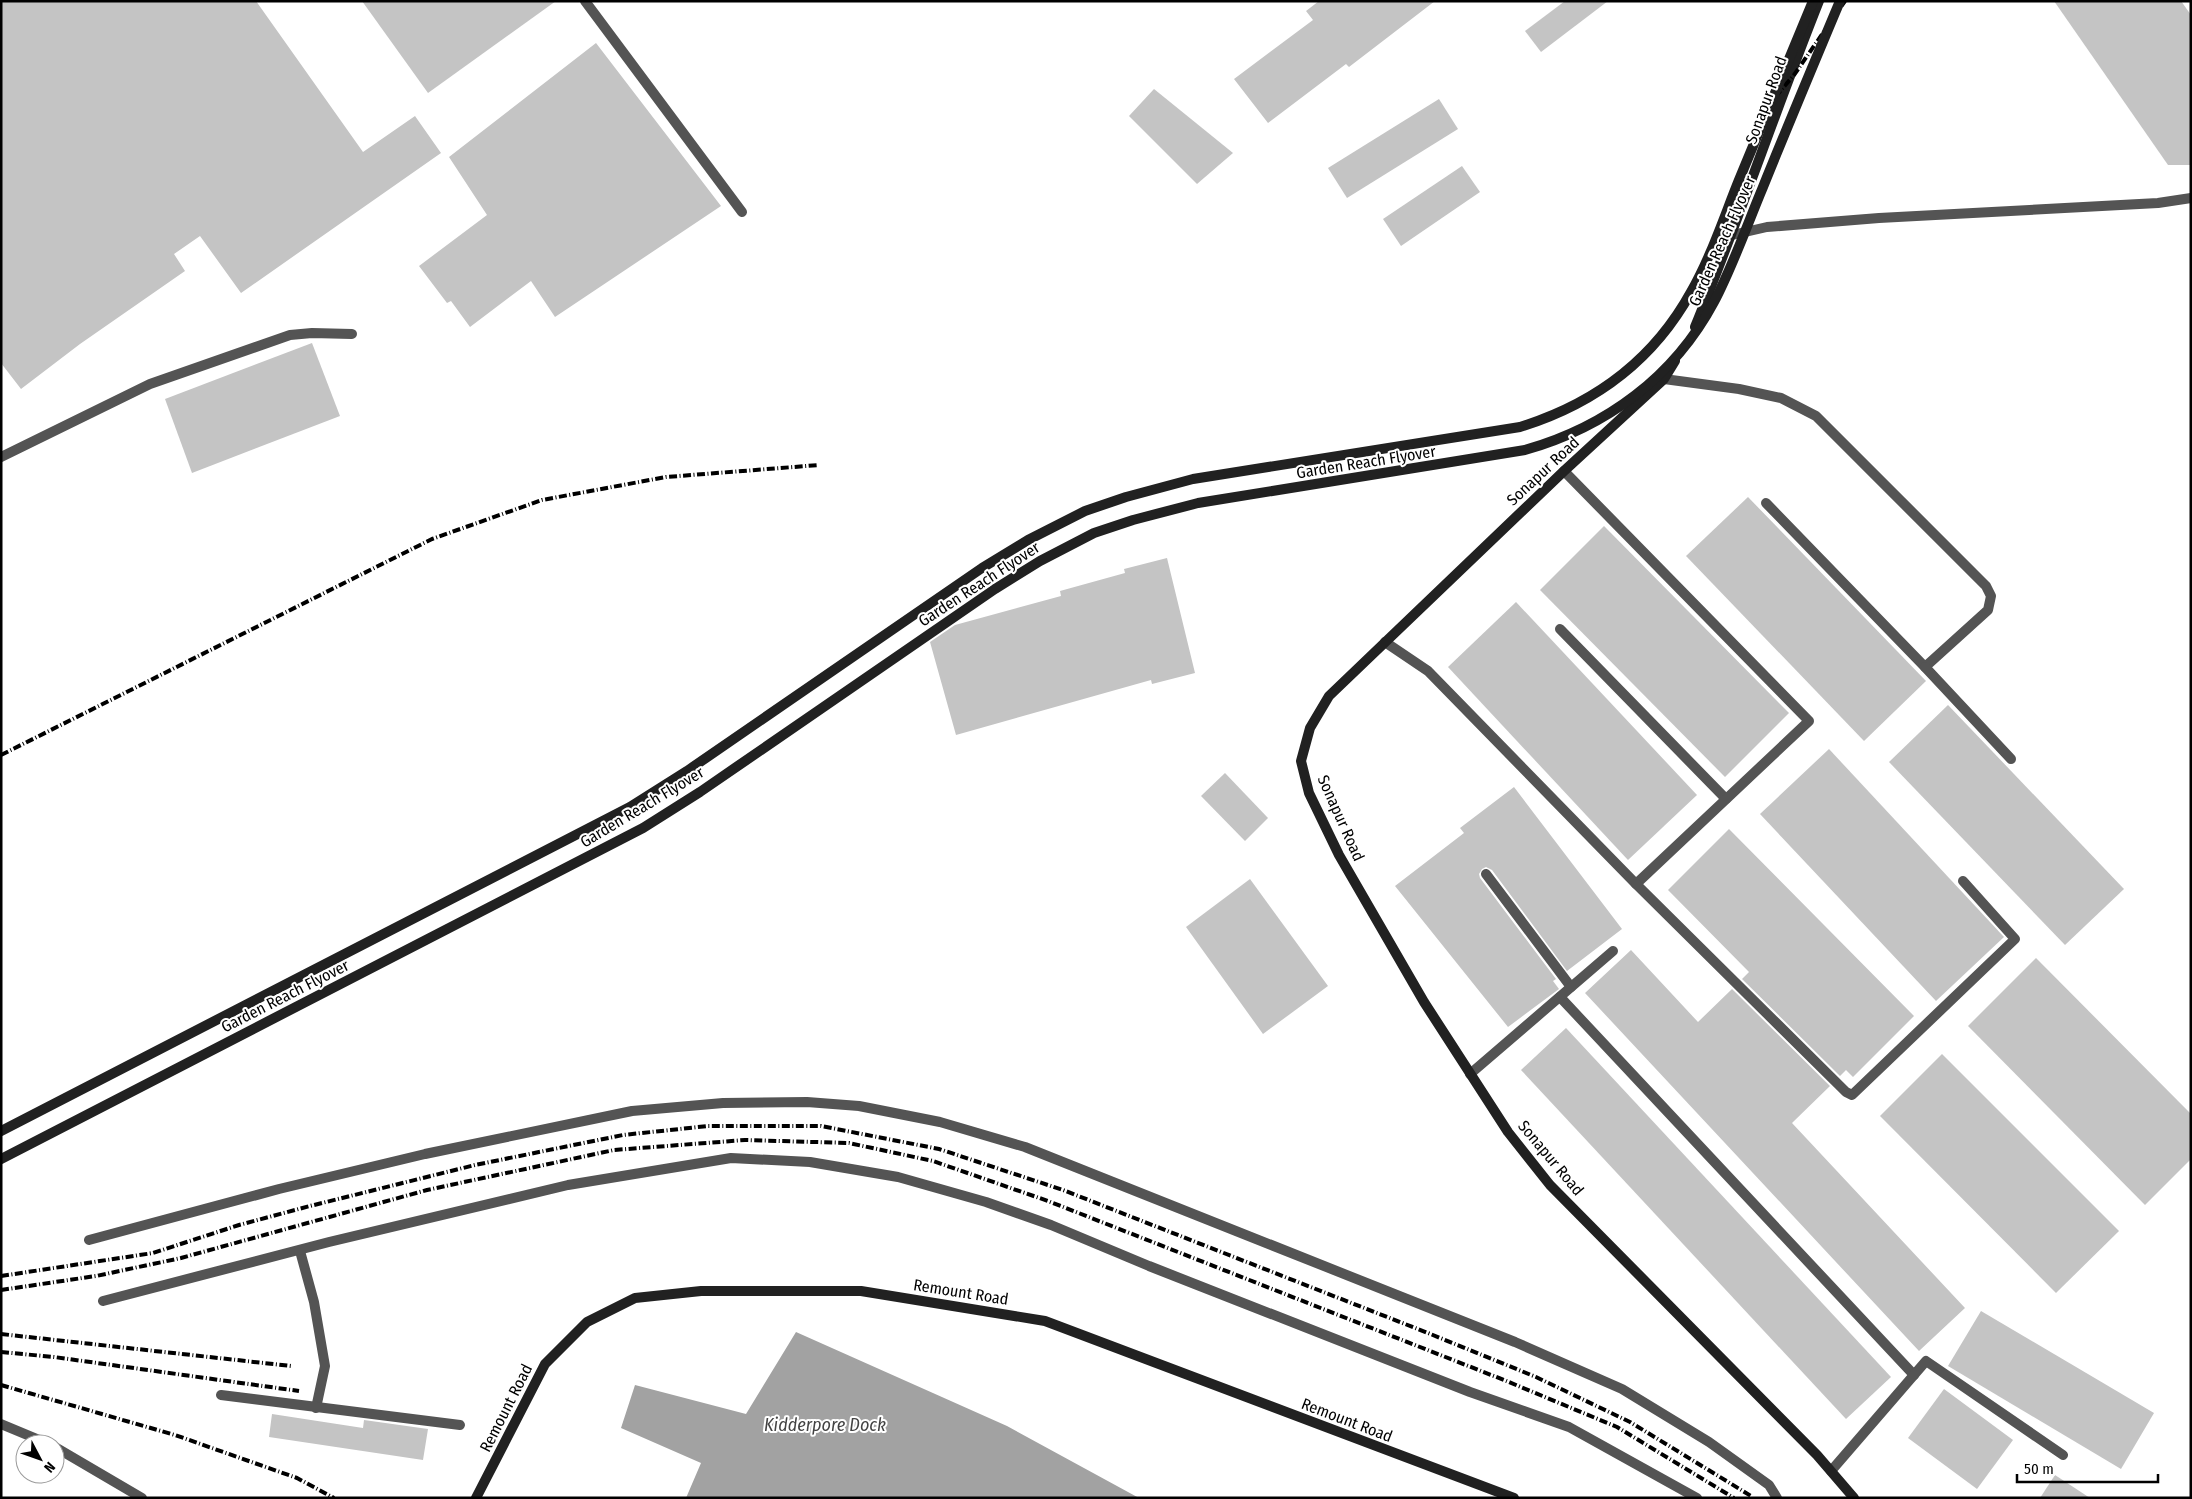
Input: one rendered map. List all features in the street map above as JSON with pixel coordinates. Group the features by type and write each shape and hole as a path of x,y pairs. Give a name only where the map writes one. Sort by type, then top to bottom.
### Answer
{"main road":[{"name":"Garden Reach Flyover","path":"1,1132 630,807 687,772 982,568 1028,540 1085,510 1193,479 1520,427 1558,414 1587,400 1620,377 1646,354 1679,313 1692,290 1813,1"},
{"name":"Sonapur Road","path":"1819,1 1786,84 1732,236 1694,330 1664,379 1564,471 1329,696 1310,728 1301,761 1309,793 1339,856 1424,1002 1508,1132 1550,1185 1831,1471 1854,1498"},
{"name":"Garden Reach Flyover","path":"1,1158 642,828 700,792 995,589 1040,561 1094,533 1133,520 1198,503 1526,450 1559,440 1599,421 1642,390 1664,371 1683,350 1714,302 1840,1"},
{"name":"Remount Road","path":"476,1498 545,1364 587,1322 635,1298 701,1291 861,1291 1046,1321 1514,1498"}],"lane":[{"path":"585,1 742,212"},
{"path":"1732,236 1767,227 1879,218 2158,203 2191,198"},
{"path":"1,457 150,384 290,335 312,333 352,334"},
{"path":"1664,379 1739,389 1781,398 1816,416 1986,586 1991,596 1988,610 1925,667"},
{"path":"1564,471 1809,721 1636,884"},
{"path":"1766,503 2011,758"},
{"path":"1560,628 1726,800"},
{"path":"1385,642 1428,670 1636,884 1846,1092 1852,1095 2015,938 1963,881"},
{"path":"1486,874 1571,987"},
{"path":"1470,1074 1613,951"},
{"path":"1560,997 1914,1375"},
{"path":"89,1240 279,1189 425,1154 632,1111 733,1103 807,1102 859,1106 940,1122 1025,1147 1515,1342 1630,1394 1709,1442 1769,1485 1777,1498"},
{"path":"103,1300 568,1185 731,1158 810,1162 888,1175 986,1202 1051,1225 1149,1266 1470,1392 1570,1427 1697,1498"},
{"path":"300,1251 314,1302 325,1366 316,1408"},
{"path":"1831,1471 1926,1361 2063,1455"},
{"path":"220,1395 460,1425"},
{"path":"1,1424 25,1434"},
{"path":"65,1453 142,1498"}],"water":[{"name":"Kidderpore Dock","path":"796,1332 1007,1426 1139,1498 686,1498 701,1463 621,1428 635,1385 746,1414"}],"building":[{"path":"1,1 256,1 363,152 415,116 441,153 241,293 200,236 174,254 185,271 80,344 21,389 1,363"},
{"path":"362,1 556,1 428,93"},
{"path":"1319,1 1435,1 1349,67 1346,64 1268,123 1234,79 1313,20 1306,11"},
{"path":"1565,1 1608,1 1541,52 1525,31"},
{"path":"2054,1 2181,1 2191,15 2191,165 2168,165"},
{"path":"596,43 721,206 555,317 531,281 470,327 451,301 447,303 419,266 487,215 449,157"},
{"path":"1154,89 1233,153 1197,184 1129,116"},
{"path":"1439,99 1458,129 1347,198 1328,168"},
{"path":"1462,166 1480,192 1401,246 1383,219"},
{"path":"312,343 340,416 192,473 165,399"},
{"path":"1748,497 1926,681 1864,741 1686,556"},
{"path":"1604,526 1789,713 1725,777 1540,590"},
{"path":"1167,558 1195,673 1152,684 1151,680 956,735 930,642 955,625 1061,596 1060,591 1125,573 1124,569"},
{"path":"1516,602 1697,795 1628,860 1448,667"},
{"path":"1948,705 2124,889 2065,945 1889,762"},
{"path":"1829,749 2004,937 1936,1001 1760,814"},
{"path":"1225,773 1268,818 1245,841 1201,796"},
{"path":"1514,787 1622,929 1567,971 1492,870 1486,867 1482,869 1479,874 1480,878 1556,979 1553,981 1559,989 1508,1027 1395,886 1464,833 1460,828"},
{"path":"1729,829 1914,1016 1853,1077 1846,1070 1840,1076 1742,979 1749,972 1668,890"},
{"path":"1250,879 1328,986 1263,1034 1186,927"},
{"path":"1631,950 1698,1022 1732,989 1830,1086 1792,1123 1965,1308 1919,1351 1585,993"},
{"path":"2036,958 2191,1114 2191,1159 2145,1205 1968,1026"},
{"path":"1566,1028 1891,1377 1846,1419 1521,1070"},
{"path":"1942,1054 2119,1231 2056,1293 1880,1116"},
{"path":"1981,1311 2154,1413 2121,1469 1948,1366"},
{"path":"1944,1389 2013,1440 1977,1489 1908,1438"},
{"path":"272,1414 363,1428 364,1420 428,1429 423,1460 269,1437"},
{"path":"2055,1475 2090,1498 2040,1498"}],"railway":[{"path":"1757,118 1794,75 1845,1"},
{"path":"1,755 432,539 542,500 666,477 819,465"},
{"path":"1,1276 153,1253 239,1225 310,1206 475,1165 623,1135 708,1126 821,1126 939,1149 1063,1190 1428,1333 1536,1377 1630,1422 1751,1496"},
{"path":"1,1290 96,1276 181,1258 427,1190 614,1150 745,1140 849,1143 933,1161 1048,1201 1504,1380 1617,1427 1734,1498"},
{"path":"1,1334 291,1366"},
{"path":"1,1352 54,1357 299,1391"},
{"path":"1,1385 175,1435 297,1478 334,1498"}]}
